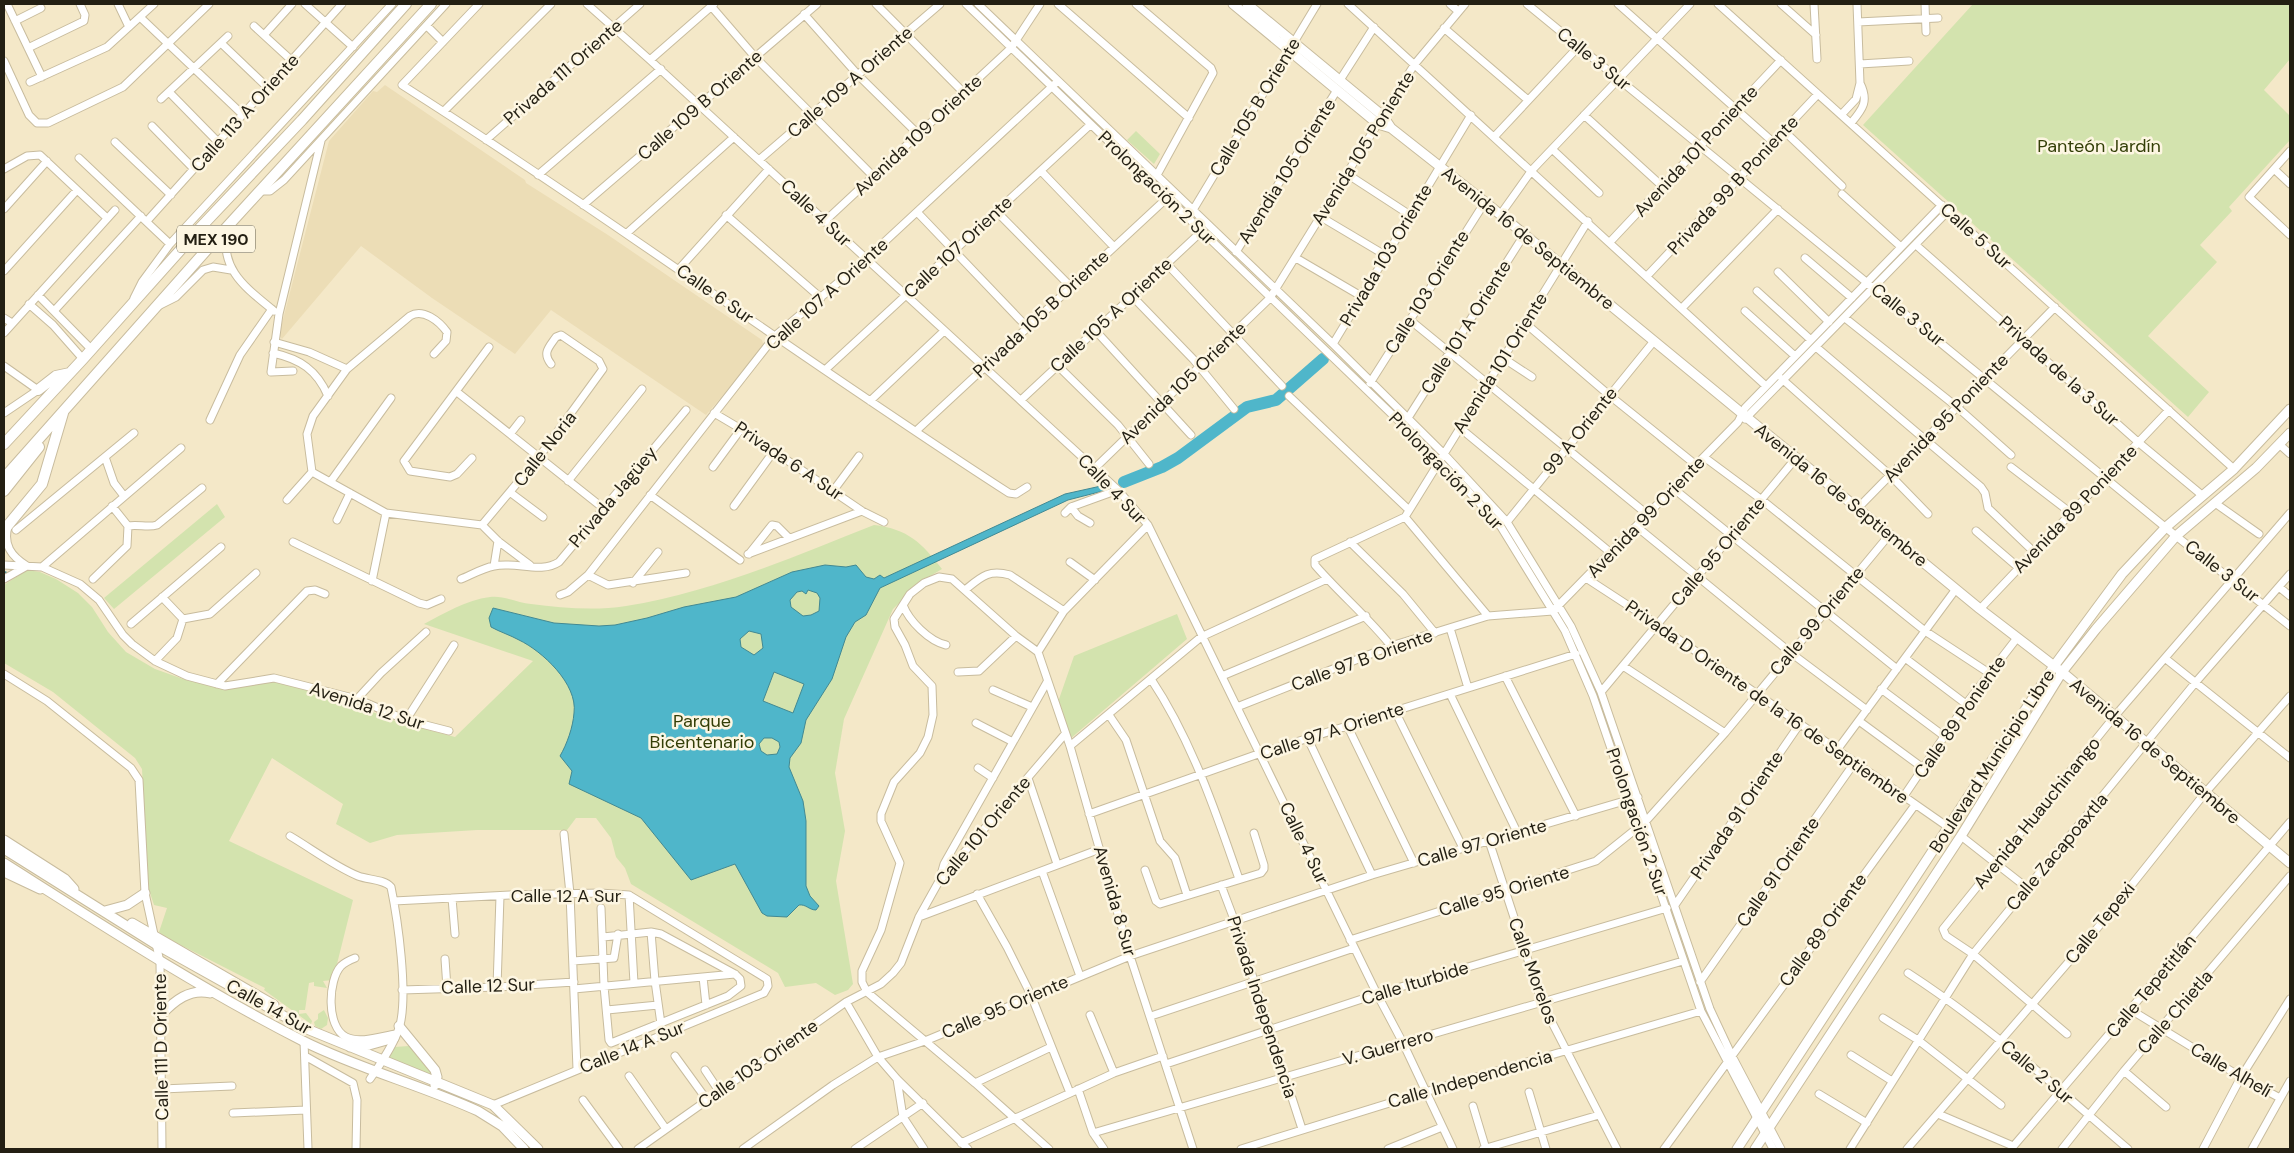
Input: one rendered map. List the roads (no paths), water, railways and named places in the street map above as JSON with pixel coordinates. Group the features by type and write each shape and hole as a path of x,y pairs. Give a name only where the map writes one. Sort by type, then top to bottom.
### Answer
{"highway":[{"name":"MEX 190","path":"5,442 92,350 406,4"},
{"name":"MEX 190","path":"4,478 226,228 266,191 431,4"},
{"path":"38,390 56,376 70,373"},
{"path":"9,528 42,484 64,412"},
{"path":"4,491 42,444 51,424"}],"main road":[{"path":"1233,4 1340,80 1381,120"},
{"path":"1247,4 1338,90 1381,120"},
{"name":"Avenida 16 de Septiembre","path":"1381,120 1500,214 1956,589 2062,672 2290,863"},
{"name":"Boulevard Municipio Libre","path":"1737,1149 2054,666 2122,574 2166,527 2234,469 2290,409"},
{"name":"Boulevard Municipio Libre","path":"1755,1149 1961,836 2062,672 2096,629 2176,536 2280,445 2290,433"},
{"path":"4,840 65,879 76,894"},
{"name":"Calle 14 Sur","path":"4,849 157,945 284,1016 348,1048 436,1080 493,1105 538,1149"},
{"name":"Calle 14 Sur","path":"4,862 160,962 217,994 304,1041 373,1075 465,1105 489,1117 502,1126 524,1149"},
{"path":"4,872 28,885 49,891"},
{"path":"108,913 127,906 145,893"},
{"path":"108,913 155,935 266,999 276,1006 284,1016"},
{"path":"161,1015 173,1002 188,994 204,991 217,994"},
{"path":"348,1048 369,1045 396,1032 435,1070 436,1080 431,1093"}],"street":[{"path":"7,4 42,77"},
{"path":"28,48 84,20 85,15 80,4"},
{"path":"118,4 129,27"},
{"path":"30,82 107,47 154,4"},
{"path":"4,61 29,115 37,123 48,122 123,87 208,4"},
{"path":"264,35 292,4"},
{"path":"305,4 353,47"},
{"name":"Calle 113 A Oriente","path":"147,221 342,4"},
{"path":"131,305 142,282 170,244 392,4"},
{"path":"266,191 284,180 446,4"},
{"path":"426,26 443,42 479,4"},
{"path":"444,111 551,4"},
{"name":"Calle 4 Sur","path":"587,4 661,69 824,222 1095,468 1118,490 1148,525 1261,753 1350,940 1403,1043 1453,1149"},
{"name":"Privada 111 Oriente","path":"486,140 640,4"},
{"name":"Calle 109 B Oriente","path":"584,205 817,4"},
{"path":"876,4 904,35 964,93"},
{"name":"Calle 109 A Oriente","path":"759,160 940,4"},
{"name":"Prolongación 2 Sur","path":"966,4 1440,461 1501,527 1556,608 1571,626 1601,692 1700,982 1759,1115 1781,1149"},
{"name":"Prolongación 2 Sur","path":"978,4 1333,344 1444,454 1507,522 1556,608 1593,696 1701,1011 1726,1063 1759,1115"},
{"name":"Avenida 109 Oriente","path":"824,222 1011,48 1040,4"},
{"path":"1058,4 1189,118"},
{"path":"1136,4 1210,68 1213,73 1157,175"},
{"name":"Calle 105 B Oriente","path":"1193,210 1317,4"},
{"path":"1348,4 1495,136 1766,386"},
{"path":"1450,4 1458,11"},
{"name":"Avenida 105 Poniente","path":"1270,298 1414,65 1465,4"},
{"name":"Calle 3 Sur","path":"1527,4 1986,378 2176,536 2290,626"},
{"path":"1618,4 1773,142"},
{"path":"1500,214 1532,170 1690,4"},
{"name":"Calle 5 Sur","path":"1718,4 2234,469"},
{"path":"1781,4 1816,35"},
{"path":"1814,4 1816,59"},
{"path":"1842,115 1856,99 1860,83 1857,4"},
{"path":"1925,4 1926,32"},
{"path":"650,60 713,5 755,57 873,176"},
{"path":"15,21 41,8"},
{"path":"804,14 858,75 919,135"},
{"path":"140,17 243,115"},
{"path":"1858,22 1938,18"},
{"path":"254,26 291,60"},
{"name":"Avendia 105 Oriente","path":"1340,80 1374,27"},
{"path":"1444,28 1528,100"},
{"path":"161,99 228,36"},
{"name":"Calle 6 Sur","path":"443,42 402,85 627,233 870,401 1009,493 1016,494 1027,487"},
{"path":"221,43 267,88"},
{"path":"1495,136 1579,46"},
{"name":"Avenida 101 Poniente","path":"1610,242 1781,60"},
{"path":"1860,64 1910,61"},
{"path":"538,175 661,69"},
{"name":"Calle 107 A Oriente","path":"560,595 568,592 588,575 776,336 866,259 1058,81"},
{"path":"1851,123 1864,105 1864,90 1860,83"},
{"name":"Avendia 105 Oriente","path":"1236,252 1338,90"},
{"path":"169,92 218,142"},
{"name":"Privada 99 B Poniente","path":"1647,276 1818,94"},
{"path":"1439,166 1471,115"},
{"path":"1584,115 1662,186"},
{"name":"Calle 107 Oriente","path":"825,370 1090,125"},
{"path":"152,126 194,169"},
{"path":"1784,130 1842,186"},
{"path":"627,233 734,137"},
{"path":"293,371 271,372 274,342 321,140"},
{"path":"116,142 172,195"},
{"path":"1552,148 1599,193"},
{"path":"2290,151 2249,198 2290,235"},
{"path":"4,169 27,156 40,155 108,218"},
{"path":"79,158 170,244"},
{"path":"4,209 47,161"},
{"name":"Privada 103 Oriente","path":"1333,344 1439,166"},
{"path":"679,269 769,169"},
{"path":"2274,169 2290,184"},
{"path":"1041,171 1114,247"},
{"path":"1347,174 1410,215"},
{"path":"4,271 77,190"},
{"path":"1842,194 1901,247"},
{"name":"Privada 105 B Oriente","path":"916,431 1026,326 1167,198"},
{"name":"Calle 103 Oriente","path":"1370,382 1485,202"},
{"path":"1745,416 1766,386 1942,205"},
{"path":"1682,308 1778,209"},
{"path":"4,332 115,210"},
{"path":"996,211 1070,286"},
{"path":"1745,416 1784,381 1948,211"},
{"path":"917,212 1026,326"},
{"path":"726,215 821,298"},
{"path":"54,311 140,216"},
{"path":"1321,217 1385,256"},
{"name":"Avenida 101 Oriente","path":"1407,513 1588,221"},
{"path":"226,228 225,253 231,270 279,314"},
{"name":"Calle 105 A Oriente","path":"1020,400 1202,231"},
{"name":"Calle 101 A Oriente","path":"1408,418 1524,235"},
{"name":"Privada de la 3 Sur","path":"1916,245 2138,442 2203,496"},
{"path":"1296,258 1361,296"},
{"path":"1805,258 1852,298"},
{"path":"1167,264 1282,386"},
{"path":"156,307 176,297 203,270 214,267 231,270"},
{"path":"1778,272 1829,322"},
{"path":"1757,291 1811,340"},
{"path":"38,295 92,350"},
{"path":"1132,296 1200,367 1234,409"},
{"name":"Avenida 105 Oriente","path":"1095,468 1270,298"},
{"path":"29,304 53,325 83,359"},
{"name":"Avenida 95 Poniente","path":"1858,508 2055,307"},
{"path":"210,420 240,355 272,309"},
{"path":"1745,311 1795,356"},
{"path":"287,500 312,472 308,444 309,424 347,369 410,316 418,312 425,313 447,332 446,341 434,354"},
{"path":"4,318 12,323"},
{"path":"1845,318 1957,407 2011,455"},
{"path":"1410,320 1648,515"},
{"path":"1525,323 1609,395 1696,465"},
{"path":"870,401 944,330"},
{"path":"1095,330 1191,436"},
{"name":"Calle Noria","path":"482,525 511,493 539,457 603,369 599,361 561,335 556,336 546,351 546,358 552,364"},
{"name":"99 A Oriente","path":"1507,522 1654,341"},
{"path":"274,342 309,352 347,369"},
{"path":"472,458 457,474 450,477 410,471 405,465 405,458 457,392 489,347"},
{"path":"1816,348 1981,487 1985,493 1988,508 2034,552"},
{"path":"273,353 290,357 305,364 322,382 328,396"},
{"path":"1503,358 1532,377"},
{"path":"1057,365 1118,425 1149,464"},
{"path":"4,366 38,390 4,412"},
{"path":"1777,375 1890,475 1928,514"},
{"path":"568,481 642,389"},
{"path":"457,392 603,508"},
{"path":"1289,396 1407,513 1488,616"},
{"path":"331,481 391,398"},
{"name":"Privada Jagüey","path":"461,579 494,566 530,565 544,568 559,562 686,410"},
{"name":"Avenida 89 Poniente","path":"1980,608 2169,410"},
{"name":"Privada 6 A Sur","path":"714,413 740,428 862,511 884,522"},
{"name":"Avenida 99 Oriente","path":"1556,608 1745,416"},
{"path":"510,434 521,420"},
{"path":"713,467 740,428"},
{"path":"1460,428 1611,553"},
{"path":"4,579 27,566 16,559 10,552 6,543 9,528 134,434"},
{"path":"2280,445 2290,454"},
{"path":"42,566 181,448"},
{"path":"734,506 774,451"},
{"path":"833,491 859,456"},
{"path":"105,457 114,483 124,496"},
{"path":"1704,457 1762,500 1924,631 1989,673"},
{"name":"Calle 95 Oriente","path":"1601,692 1796,458"},
{"path":"2011,467 2071,513"},
{"path":"312,472 386,513 482,525 498,541 530,565"},
{"path":"128,526 138,524 157,525 202,488"},
{"path":"1674,489 1896,669"},
{"path":"1064,513 1071,507 1118,490"},
{"path":"337,520 350,493"},
{"path":"511,493 543,517"},
{"path":"650,495 740,560"},
{"path":"2216,502 2259,534"},
{"path":"93,579 125,551 128,541 128,526 112,506"},
{"path":"1071,507 1078,516 1090,523"},
{"name":"Privada 6 A Sur","path":"789,538 777,526 772,525 748,554 862,511"},
{"path":"372,581 386,513"},
{"path":"1391,646 1366,616 1314,565 1316,557 1407,513"},
{"name":"Avenida Huauchinango","path":"1973,954 1946,936 1942,932 1944,926 2114,716 2166,659 2290,513"},
{"path":"1049,1149 975,1082 867,992 862,982 862,971 882,930 900,863 881,821 881,814 888,794 897,778 925,747 933,715 932,686 913,666 895,627 894,619 910,594 933,578 944,577 952,579 1016,636 1038,652 1064,612 1148,525"},
{"path":"1637,527 1791,653 1867,710"},
{"path":"1976,531 2019,568"},
{"name":"Calle 99 Oriente","path":"1646,821 1725,732 1890,534"},
{"path":"494,566 498,541"},
{"path":"293,542 419,603 427,604 441,599"},
{"path":"1350,542 1403,594 1435,633"},
{"path":"131,624 221,547"},
{"path":"633,583 658,552"},
{"path":"1070,562 1095,580"},
{"name":"Avenida 12 Sur","path":"4,565 42,566 74,581 92,593 123,636 155,660 188,676 232,686 274,678 357,699 406,720 450,731"},
{"path":"965,590 984,575 993,572 1010,575 1064,612"},
{"path":"183,619 210,614 256,573"},
{"path":"588,575 604,585 633,583 686,573"},
{"name":"Calle Zacapoaxtla","path":"1850,1149 1973,954 2026,887 2147,744 2195,683 2265,605 2290,574"},
{"name":"Privada D Oriente de la 16 de Septiembre","path":"1586,578 1658,625 1948,827"},
{"path":"1070,746 1202,636 1327,579"},
{"path":"2279,587 2290,596"},
{"path":"1837,750 1956,589"},
{"path":"217,684 307,591 315,590 325,594"},
{"path":"162,597 183,619"},
{"path":"903,605 909,618 936,642 946,645"},
{"name":"Calle 97 B Oriente","path":"1237,707 1391,646 1488,616 1556,608"},
{"path":"1222,676 1366,616"},
{"path":"155,660 176,638 183,619"},
{"path":"1450,628 1468,688"},
{"path":"357,699 381,673 426,632"},
{"path":"958,672 979,671 1016,636"},
{"name":"Calle 89 Poniente","path":"1904,796 1966,704 2017,638"},
{"path":"406,720 454,645"},
{"name":"Avenida 8 Sur","path":"1038,652 1070,746 1130,956 1193,1149"},
{"name":"Calle 97 A Oriente","path":"1090,814 1261,753 1576,654"},
{"path":"1905,658 1966,704"},
{"path":"2166,659 2290,758"},
{"path":"1622,666 1725,732"},
{"name":"Calle 111 D Oriente","path":"4,674 47,701 132,768 138,776 145,893 160,962 162,1149"},
{"path":"1505,676 1576,816"},
{"path":"1151,679 1171,708 1220,824 1239,879"},
{"path":"938,883 944,864 1047,682"},
{"path":"1882,689 1944,736"},
{"path":"993,690 1032,707"},
{"path":"1450,694 1517,832"},
{"name":"Calle Tepexi","path":"1907,1149 2091,936 2206,792 2290,696"},
{"path":"1395,711 1463,848"},
{"path":"1109,715 1126,740 1160,841 1175,858 1187,895"},
{"path":"1858,721 1923,768"},
{"path":"976,724 1013,742"},
{"name":"Privada 91 Oriente","path":"1675,905 1799,724"},
{"path":"1347,725 1414,863"},
{"name":"Calle 101 Oriente","path":"881,984 901,963 919,917 938,883 1065,734"},
{"path":"1308,739 1372,875"},
{"name":"Calle 91 Oriente","path":"1700,982 1855,762"},
{"path":"978,768 993,778"},
{"path":"1028,778 1057,864"},
{"name":"Calle 97 Oriente","path":"1235,922 1372,875 1638,797"},
{"name":"Calle 89 Oriente","path":"1664,1149 1916,805"},
{"name":"Calle 95 Oriente","path":"1350,940 1590,864 1646,821"},
{"name":"Calle Tepetitlán","path":"2012,1148 2290,822"},
{"path":"1146,870 1158,903 1162,904 1261,873 1264,869 1254,833"},
{"path":"564,834 570,894 577,1069"},
{"path":"290,836 348,871 386,883 391,887 394,900 402,990 396,1032 373,1075"},
{"path":"1961,836 2026,887"},
{"name":"Calle Morelos","path":"1489,841 1523,950 1542,1003 1617,1149"},
{"path":"919,917 1100,849"},
{"path":"1042,871 1080,976"},
{"name":"Calle Chietla","path":"2062,1149 2124,1071 2161,1030 2290,876"},
{"name":"Privada Independencia","path":"1221,885 1235,922 1302,1129"},
{"name":"Calle 12 A Sur","path":"394,900 570,894 629,895 764,976 768,986"},
{"path":"977,894 1007,947 1031,996 1070,1093"},
{"path":"629,895 634,983"},
{"path":"497,987 500,896"},
{"path":"452,898 455,934"},
{"path":"602,908 604,986 609,1040 611,1043 728,996 740,989 741,982 735,974 664,935 651,932 603,937"},
{"name":"Calle Iturbide","path":"1166,1064 1377,994 1667,908"},
{"name":"Calle 95 Oriente","path":"743,1149 834,1085 878,1057 926,1041 1130,956 1235,922"},
{"path":"651,932 661,1024"},
{"path":"573,961 615,957 618,934"},
{"path":"1151,1016 1354,948"},
{"path":"1973,954 2067,1034"},
{"path":"354,958 342,965 333,983 331,1007 338,1028 345,1036 357,1039 396,1032"},
{"path":"445,959 447,988"},
{"name":"V. Guerrero","path":"1093,1133 1179,1106 1285,1078 1683,961"},
{"name":"Calle 2 Sur","path":"1908,973 1945,997 2000,1040 2128,1149"},
{"name":"Calle 12 Sur","path":"402,990 574,985 604,986 735,974"},
{"path":"703,977 706,1005"},
{"name":"Calle 103 Oriente","path":"638,1149 846,1002 881,984"},
{"name":"Calle 14 A Sur","path":"493,1105 764,993 768,986"},
{"path":"2203,1149 2241,1077 2290,999"},
{"path":"846,1002 878,1057 897,1079 968,1149"},
{"path":"606,1010 658,1005"},
{"name":"Calle Alhelí","path":"2131,1010 2161,1030 2280,1098"},
{"name":"Calle Independencia","path":"1241,1149 1425,1092 1701,1011"},
{"path":"1090,1015 1114,1073"},
{"path":"1883,1018 1918,1040 2001,1105"},
{"path":"304,1041 308,1149"},
{"path":"975,1082 1051,1047"},
{"path":"1851,1055 1892,1081"},
{"path":"305,1056 353,1084 356,1100 356,1149"},
{"path":"675,1056 707,1100"},
{"path":"961,1143 1114,1073 1163,1056"},
{"path":"705,1070 720,1091"},
{"path":"2124,1071 2166,1107"},
{"path":"629,1076 666,1129"},
{"path":"897,1079 904,1118 924,1149"},
{"path":"2252,1149 2290,1081"},
{"path":"162,1088 232,1086"},
{"path":"1078,1089 1093,1133 1104,1149"},
{"path":"1529,1092 1546,1149"},
{"path":"1820,1094 1866,1123"},
{"path":"584,1100 619,1149"},
{"path":"856,1149 904,1118 923,1103"},
{"path":"1473,1106 1485,1149 1599,1115"},
{"path":"233,1113 306,1110"},
{"path":"1938,1114 2012,1148"},
{"path":"1388,1149 1442,1127"},
{"name":"Prolongación 2 Sur","path":"1767,1130 1773,1149"}],"water":[{"path":"1101,486 1103,491 1068,500 880,588 866,615 855,622 846,637 832,679 806,720 801,743 790,758 789,767 803,801 806,821 806,886 810,896 819,906 816,910 799,905 787,917 767,916 762,913 735,864 691,880 641,818 569,784 572,771 560,756 569,735 574,713 574,702 570,691 557,670 548,660 528,645 491,627 489,618 493,608 554,623 599,626 615,625 684,607 736,597 792,572 825,565 846,567 856,565 866,577 874,579 880,575 884,578 1065,494","holes":["808,590 817,593 820,598 819,611 803,616 791,607 790,600 797,592 802,591 806,594","749,631 761,634 763,648 754,655 741,647 740,639","774,672 804,684 793,713 763,701","764,738 772,738 779,742 780,747 777,754 767,755 761,751 759,744"]}],"waterway":[{"path":"1124,482 1162,467 1178,458 1247,407 1276,400 1323,359"},
{"path":"1123,483 1175,460 1250,407 1274,402 1323,361"}],"park label":[{"name":"Panteón Jardín","path":"2099,146"},
{"name":"Parque Bicentenario","path":"702,731"}]}
